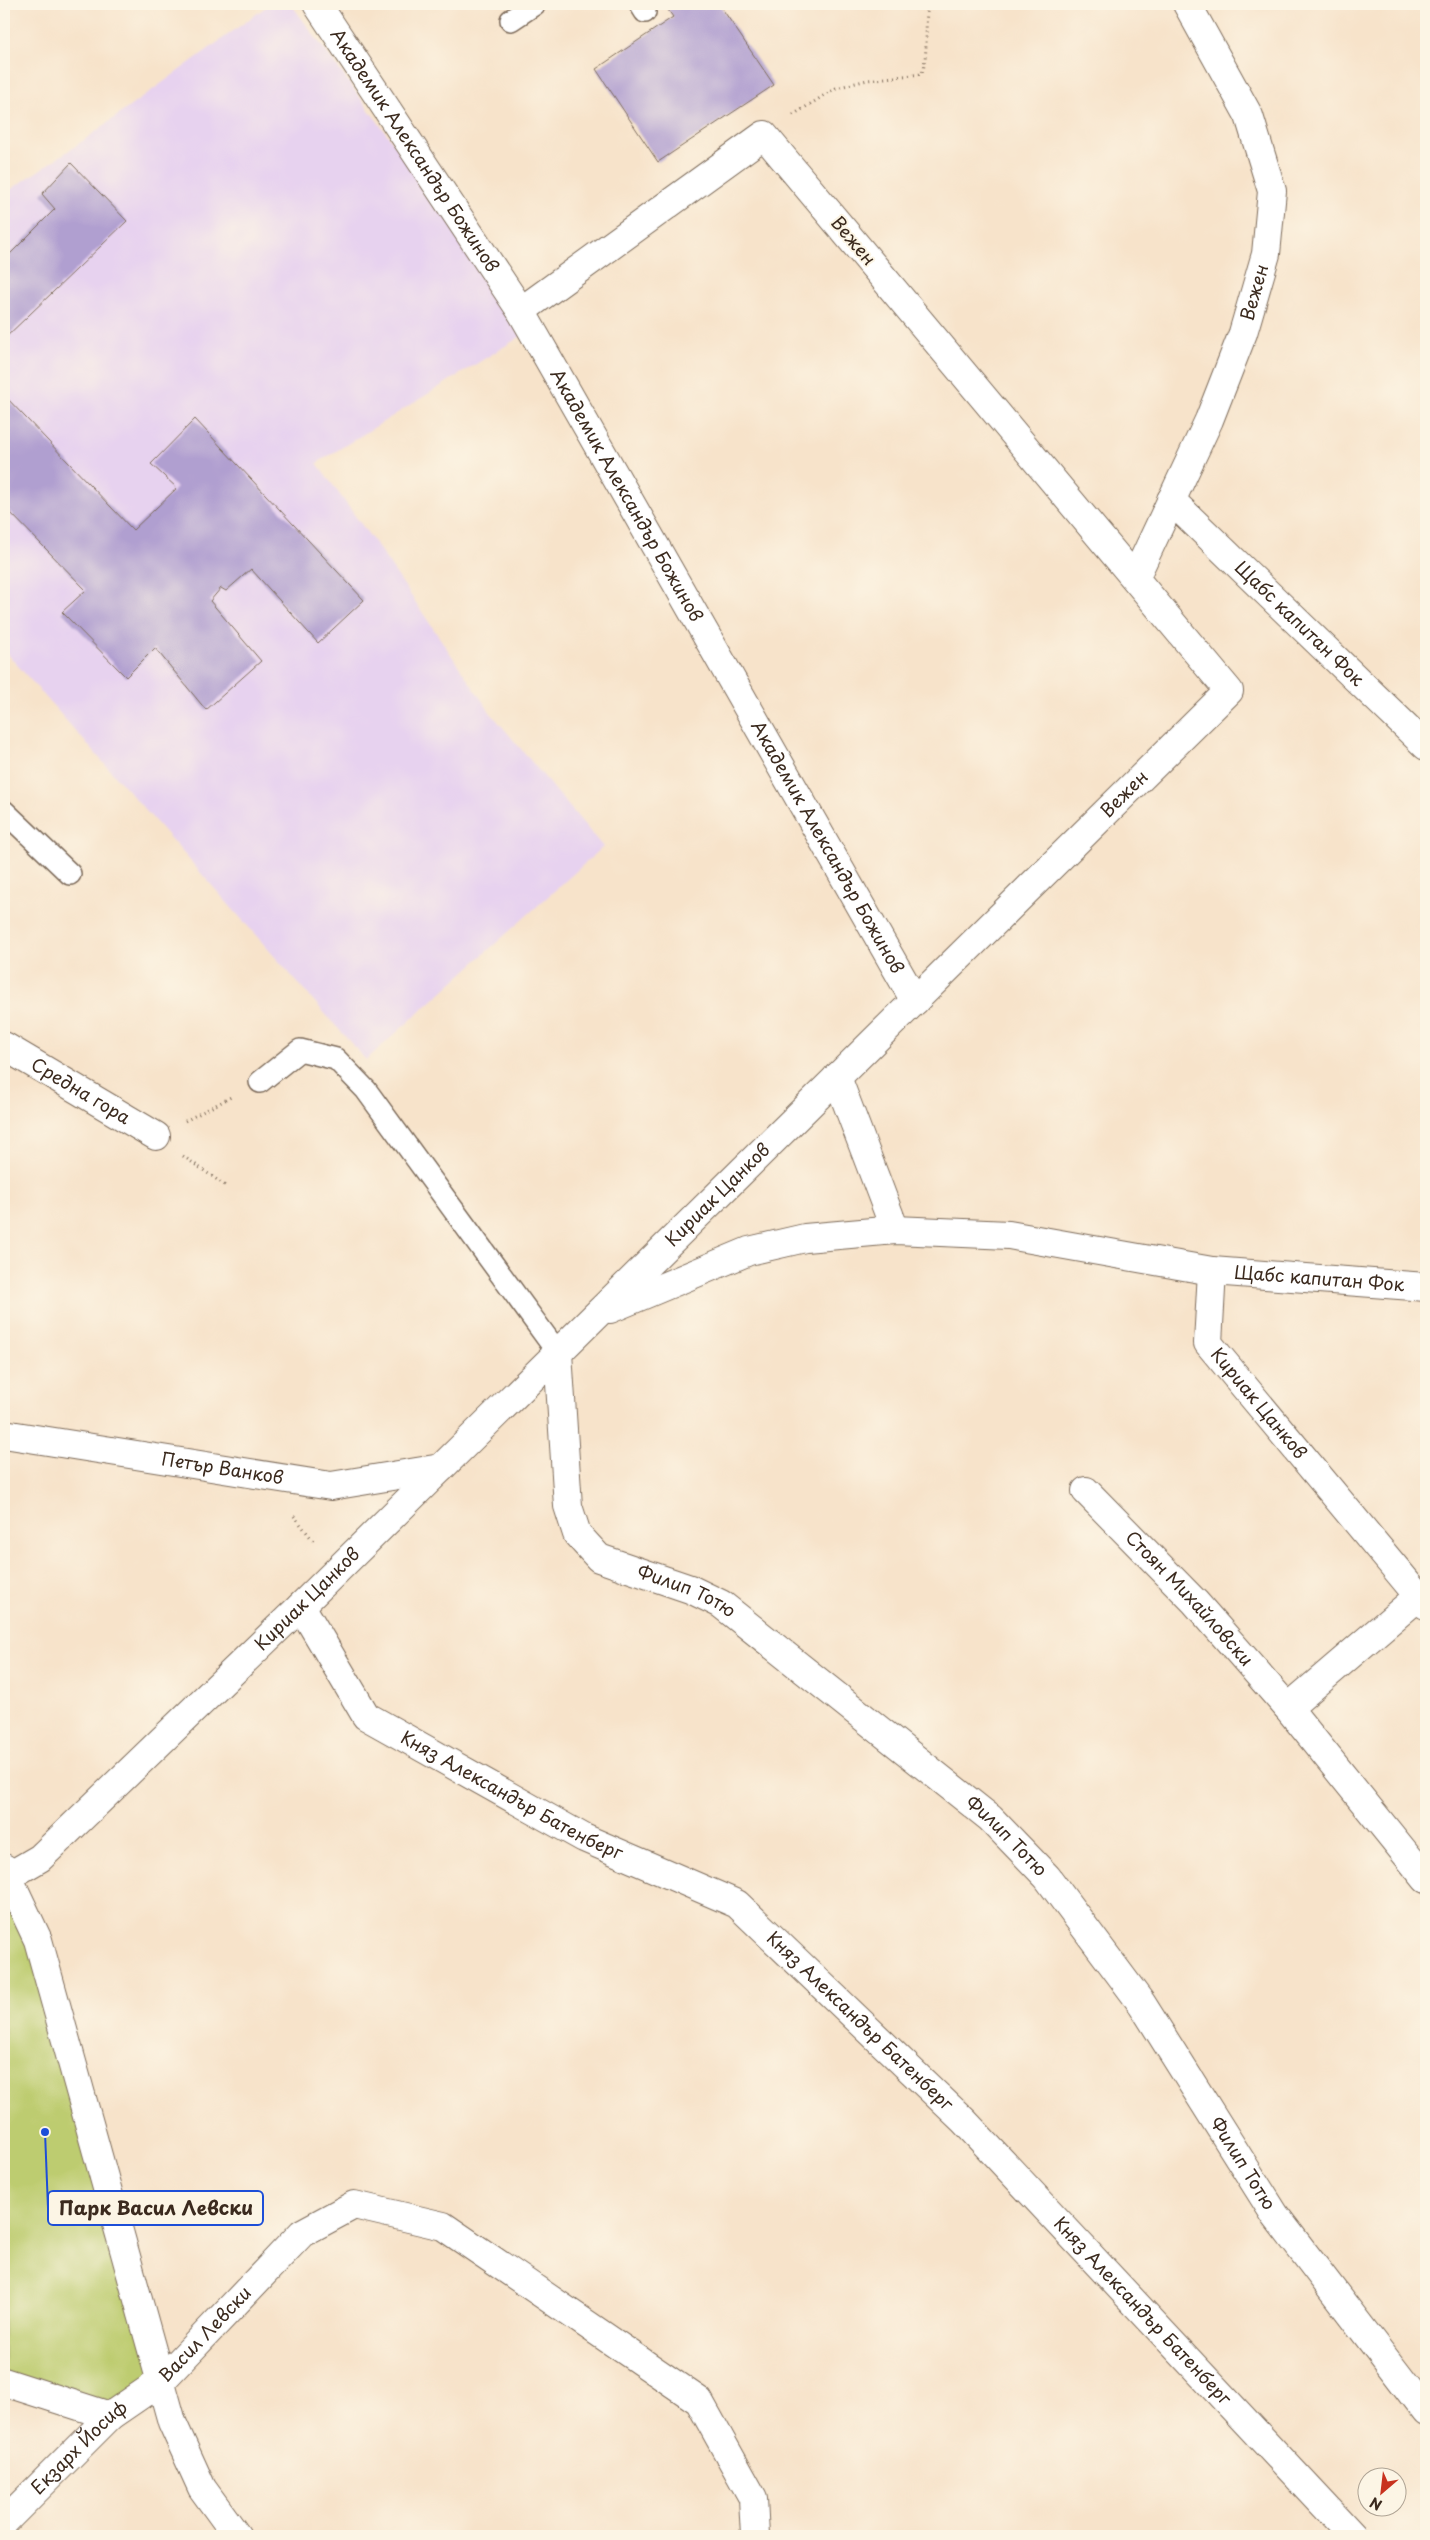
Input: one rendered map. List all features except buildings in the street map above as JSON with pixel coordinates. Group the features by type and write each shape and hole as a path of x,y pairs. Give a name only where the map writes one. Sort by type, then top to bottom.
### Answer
{"street":[{"name":"Академик Александър Божинов","path":"317,4 521,311 915,1001"},
{"name":"Вежен","path":"1135,578 1209,420 1244,333 1266,254 1272,191 1249,116 1187,4"},
{"path":"521,311 764,135"},
{"name":"Вежен","path":"764,135 1229,691 915,1001"},
{"name":"Щабс капитан Фок","path":"1171,500 1426,746"},
{"name":"Кириак Цанков","path":"6,1872 40,1858 337,1571 915,1001"},
{"name":"Средна гора","path":"4,1046 156,1136"},
{"path":"837,1077 894,1230"},
{"name":"Кириак Цанков","path":"598,1314 749,1251 805,1238 894,1230 1009,1235 1212,1271 1208,1343 1422,1601"},
{"name":"Щабс капитан Фок","path":"1212,1271 1426,1287"},
{"name":"Филип Тотю","path":"558,1353 568,1506 577,1534 599,1558 690,1589 722,1604 990,1818 1047,1877 1142,2004 1275,2215 1426,2412"},
{"name":"Петър Ванков","path":"4,1434 331,1486 441,1468"},
{"name":"Стоян Михайловски","path":"1086,1491 1195,1602 1288,1708 1426,1879"},
{"path":"1288,1708 1422,1601"},
{"name":"Княз Александър Батенберг","path":"301,1606 366,1716 584,1838 737,1904 964,2120 1353,2536"},
{"name":"Васил Левски","path":"6,1872 38,1940 161,2381"},
{"name":"Васил Левски","path":"161,2381 302,2233 354,2205 443,2226 698,2401 752,2498 755,2536"},
{"path":"161,2381 172,2422 202,2488 237,2536"},
{"name":"Екзарх Йосиф","path":"4,2522 110,2416 161,2381"},
{"path":"4,2382 110,2416"}],"lane":[{"path":"511,20 535,4"},
{"path":"4,810 70,874"},
{"path":"260,1082 300,1050 336,1058 366,1090 558,1353"}],"path":[{"path":"764,135 836,88 867,80 922,74 928,53 925,26 928,4"},
{"path":"226,1186 156,1136 260,1082"},
{"path":"262,1475 337,1571"}],"shaded area":[{"path":"270,4 291,4 531,330 317,463 382,553 490,712 603,847 366,1060 4,650 4,194 80,143"}],"green space":[{"path":"9,1876 161,2381 110,2416 4,2382 4,1882"}],"place":[{"name":"Парк Васил Левски","path":"45,2132"}]}
